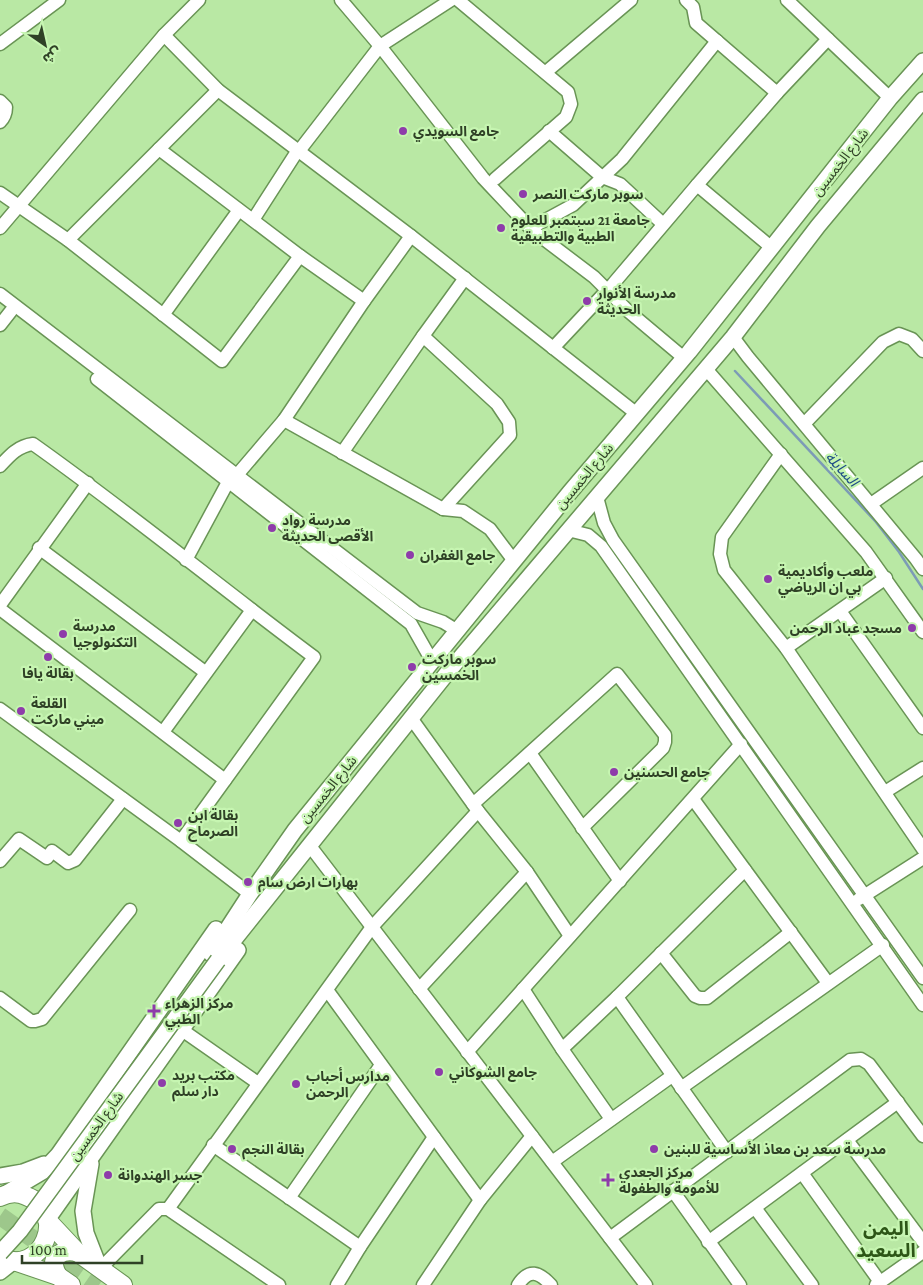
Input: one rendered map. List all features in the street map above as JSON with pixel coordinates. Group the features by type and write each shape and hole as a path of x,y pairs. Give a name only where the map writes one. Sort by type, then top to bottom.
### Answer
{"highway":[{"path":"1,1195 19,1194 31,1197 44,1210 48,1235 39,1251 28,1258 3,1261"},
{"path":"47,1220 77,1252 123,1285"},
{"path":"65,1280 54,1268 54,1260 66,1250 77,1252"},
{"path":"3,1261 65,1280"}],"main road":[{"name":"شارع الخمسين","path":"3,1261 20,1231 214,957 250,894 295,830 456,630 686,355 800,214 890,98 923,60"},
{"name":"شارع الخمسين","path":"0,1239 13,1226 214,957 263,904 448,672 733,337 818,226 923,100"},
{"path":"800,214 818,226"},
{"path":"432,661 448,672"},
{"name":"شارع الخمسين","path":"1,1195 37,1176 58,1155 223,919 250,894"},
{"name":"شارع الخمسين","path":"47,1220 247,937 263,904"},
{"path":"0,1176 39,1167 58,1155 60,1164 66,1170 74,1173 87,1165"},
{"path":"87,1165 83,1211 86,1232 100,1269"}],"street":[{"path":"0,44 59,0"},
{"path":"0,228 164,36 199,0"},
{"path":"342,0 383,43 495,179 538,224 599,271 610,287"},
{"path":"352,0 483,178 532,230 634,305 686,355"},
{"path":"253,220 298,150 383,43 451,0"},
{"path":"458,0 546,72 568,92 571,100 569,113 495,179"},
{"path":"546,72 631,0"},
{"path":"686,0 693,7 696,23 777,93"},
{"path":"787,0 890,98"},
{"path":"164,36 218,90 412,236 637,414"},
{"path":"553,348 610,287 777,93 828,39"},
{"path":"538,224 573,205 622,159 717,41"},
{"path":"68,240 218,90"},
{"path":"0,101 6,107 4,118 0,122"},
{"path":"549,131 602,177 620,184 663,224"},
{"path":"159,150 300,256 364,301"},
{"path":"697,185 772,248"},
{"path":"0,193 68,240 222,361 300,256"},
{"path":"163,315 239,210"},
{"path":"186,560 232,479 284,420 364,301 412,236"},
{"path":"342,453 465,278"},
{"path":"0,294 411,624 432,661"},
{"path":"0,325 5,307 190,446"},
{"path":"804,424 883,342 899,334 912,339 923,351"},
{"path":"423,336 497,404 509,422 510,435 443,509"},
{"path":"733,337 923,569"},
{"path":"706,369 866,552 923,632"},
{"path":"284,420 443,509 463,512 490,529 514,561"},
{"path":"0,466 13,452 24,445 33,444 88,483 314,657 181,840"},
{"path":"781,454 722,537 720,554 724,570 786,648 923,849"},
{"path":"871,504 923,468"},
{"path":"232,479 417,613 443,622 456,630"},
{"path":"0,605 39,548 88,483"},
{"path":"597,497 604,524 613,540 923,978"},
{"path":"568,530 588,535 601,546 923,1005"},
{"path":"39,548 206,672"},
{"path":"786,648 886,578"},
{"path":"0,609 224,780"},
{"path":"163,732 252,610"},
{"path":"840,611 923,728"},
{"path":"692,675 704,667"},
{"path":"168,1209 372,926 476,808 530,753 617,674 665,735 666,742 663,748 582,828"},
{"path":"0,710 181,840 250,894"},
{"path":"411,718 476,808 526,872 570,936"},
{"path":"467,1052 741,744"},
{"path":"530,753 620,881"},
{"path":"885,792 923,768"},
{"path":"0,861 19,839 47,858 52,851 68,863 76,860 123,799"},
{"path":"693,799 828,983"},
{"path":"310,846 610,1238 640,1282"},
{"path":"852,904 921,863"},
{"path":"562,1049 745,870"},
{"path":"419,989 526,872"},
{"path":"0,998 31,1021 42,1019 130,910"},
{"path":"662,953 695,996 707,998 790,932"},
{"path":"681,1088 882,946"},
{"path":"523,989 611,1119"},
{"path":"327,990 480,1200"},
{"path":"617,997 726,1152"},
{"path":"182,1030 258,1083"},
{"path":"610,1238 850,1060 861,1059 869,1064 923,1136"},
{"path":"289,1198 382,1065"},
{"path":"552,1162 672,1076"},
{"path":"708,1242 898,1102"},
{"path":"422,1285 480,1200 532,1136"},
{"path":"336,1285 434,1137"},
{"path":"847,1140 923,1242"},
{"path":"213,1145 360,1247"},
{"path":"802,1173 878,1284 923,1252"},
{"path":"673,1191 740,1285"},
{"path":"754,1208 812,1285"},
{"path":"100,1269 159,1209 168,1209 279,1285"},
{"path":"518,1285 528,1275 536,1273 544,1277 551,1285"}],"waterway":[{"name":"السايلة","path":"735,371 876,522 899,552 923,589"}],"tunnel":[{"path":"0,1216 99,1285"}],"place":[{"name":"جامع السويدي","path":"403,131"},
{"name":"سوبر ماركت النصر","path":"523,194"},
{"name":"جامعة 21 سبتمبر للعلوم الطبية والتطبيقية","path":"501,228"},
{"name":"مدرسة الأنوار الحديثة","path":"587,301"},
{"name":"مدرسة رواد الأقصى الحديثة","path":"272,528"},
{"name":"جامع الغفران","path":"410,555"},
{"name":"ملعب وأكاديمية بي ان الرياضي","path":"768,579"},
{"name":"مسجد عباد الرحمن","path":"912,628"},
{"name":"مدرسة التكنولوجيا","path":"63,634"},
{"name":"بقالة يافا","path":"48,657"},
{"name":"سوبر ماركت الخمسين","path":"412,667"},
{"name":"القلعة ميني ماركت","path":"21,711"},
{"name":"جامع الحسنين","path":"614,772"},
{"name":"بقالة ابن الصرماح","path":"178,823"},
{"name":"بهارات ارض سام","path":"248,882"},
{"name":"مركز الزهراء الطبي","path":"154,1011"},
{"name":"جامع الشوكاني","path":"439,1072"},
{"name":"مكتب بريد دار سلم","path":"162,1083"},
{"name":"مدارس أحباب الرحمن","path":"296,1084"},
{"name":"بقالة النجم","path":"232,1149"},
{"name":"مدرسة سعد بن معاذ الأساسية للبنين","path":"654,1149"},
{"name":"جسر الهندوانة","path":"108,1175"},
{"name":"مركز الجعدي للأمومة والطفولة","path":"608,1180"}],"district":[{"name":"اليمن السعيد","path":"886,1239"}]}
